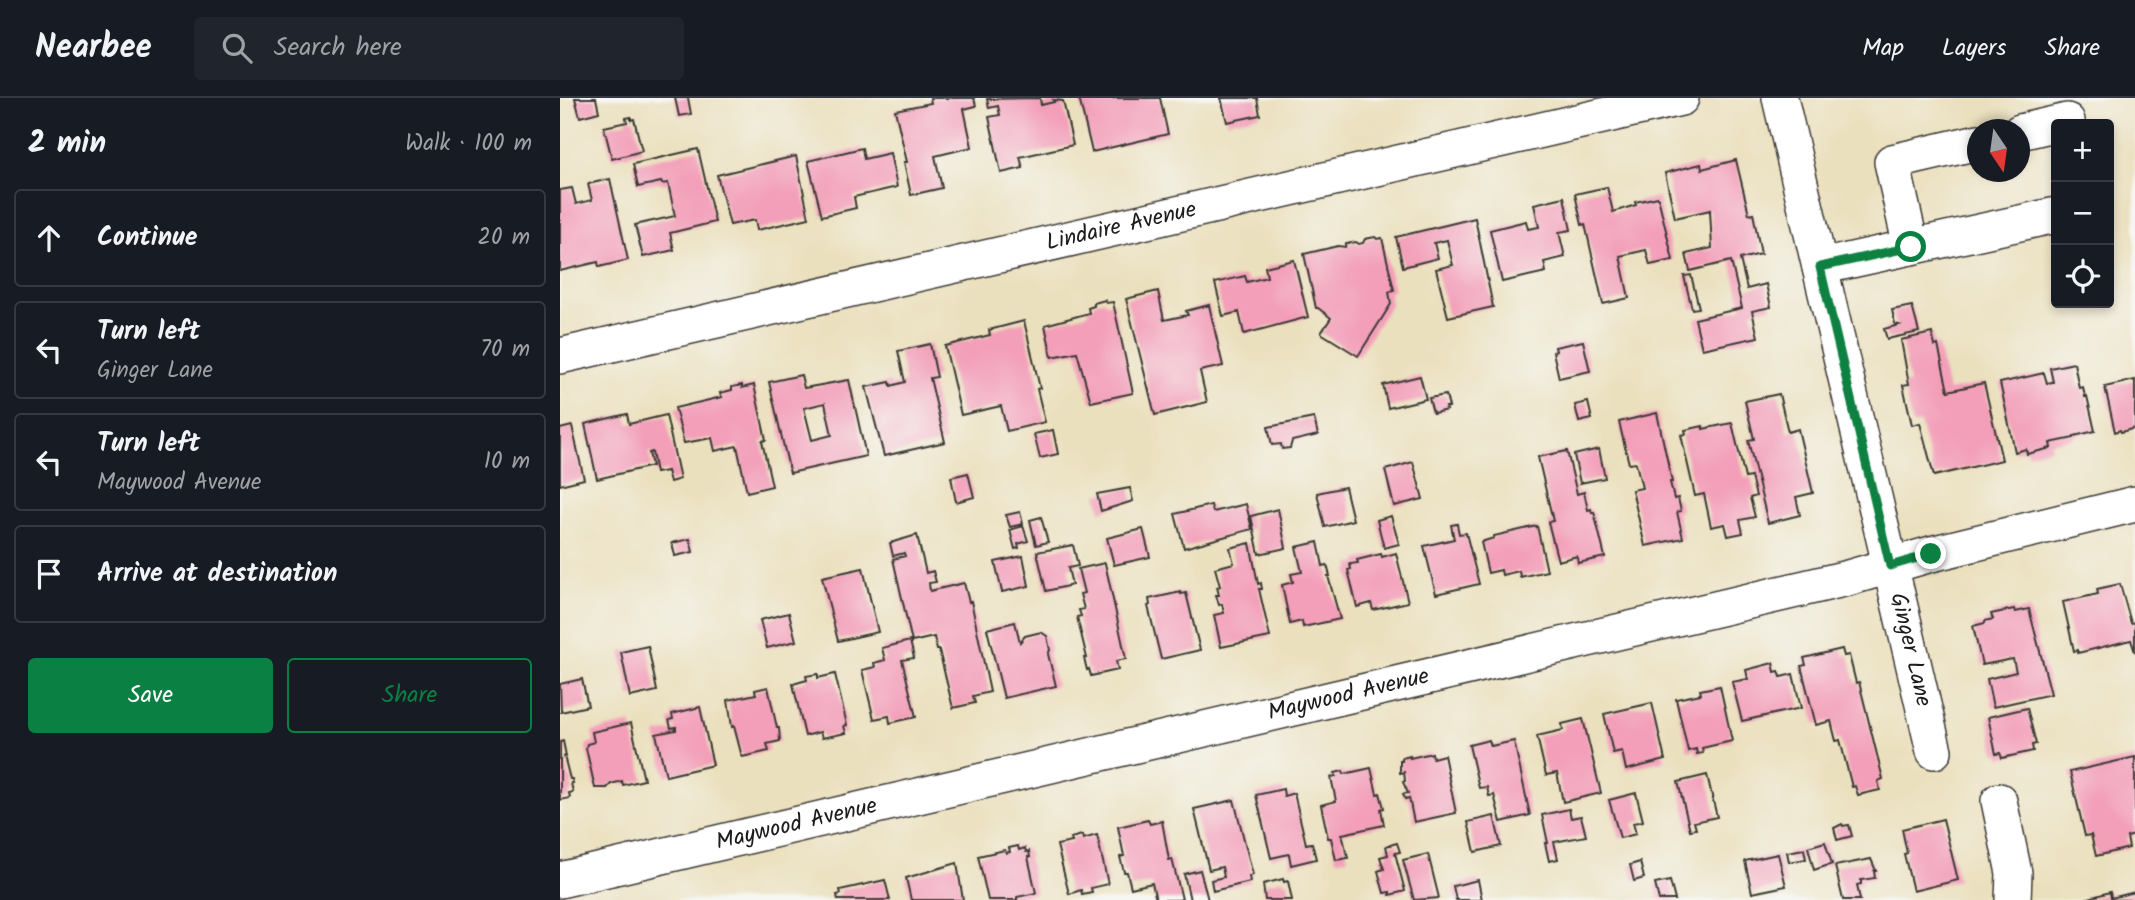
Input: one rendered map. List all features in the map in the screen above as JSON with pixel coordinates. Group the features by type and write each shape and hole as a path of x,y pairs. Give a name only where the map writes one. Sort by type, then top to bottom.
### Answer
{"street":[{"name":"Lindaire Avenue","path":"560,356 1681,98"},
{"name":"Ginger Lane","path":"1780,98 1934,751"},
{"path":"2030,128 2065,114"},
{"path":"1911,247 1892,162 1967,145"},
{"path":"1820,267 2051,216"},
{"name":"Maywood Avenue","path":"560,880 1848,578 1931,554 2135,504"},
{"path":"1999,801 2014,873 2013,900"}],"building":[{"path":"575,98 596,98 599,112 580,117"},
{"path":"675,98 688,98 691,114 679,116"},
{"path":"930,98 974,98 976,106 964,109 972,147 935,156 942,188 911,195 904,162 907,162 895,110 931,103"},
{"path":"1040,98 1041,105 1054,102 1053,100 1063,101 1073,145 1020,157 1023,168 1001,173 989,117 1000,115 998,106 989,108 987,99"},
{"path":"1079,98 1160,98 1168,134 1092,152"},
{"path":"1221,98 1257,98 1260,115 1227,122"},
{"path":"631,117 631,120 634,119 642,151 612,159 604,127 627,122 626,118"},
{"path":"862,148 864,159 890,153 897,187 854,197 856,208 822,216 808,161"},
{"path":"698,149 715,222 670,233 674,250 643,257 635,225 675,216 668,183 638,187 633,164"},
{"path":"796,156 809,218 757,230 755,220 730,225 717,175"},
{"path":"1736,160 1749,214 1753,213 1761,254 1740,259 1747,289 1766,284 1771,307 1752,311 1758,337 1702,349 1695,319 1742,308 1731,261 1690,271 1686,254 1712,248 1710,210 1675,218 1665,173 1701,164 1702,169"},
{"path":"610,179 628,260 599,267 598,262 560,271 560,190 572,188 576,204 592,200 588,184"},
{"path":"1607,187 1613,212 1636,205 1635,202 1658,197 1673,260 1650,265 1646,250 1620,256 1629,298 1603,304 1585,224 1582,225 1575,194"},
{"path":"1564,197 1571,230 1559,232 1565,257 1544,262 1546,272 1502,282 1490,230 1526,221 1528,229 1539,227 1534,204"},
{"path":"1475,218 1493,307 1448,317 1436,269 1453,265 1447,240 1434,243 1438,258 1403,267 1396,237"},
{"path":"1382,238 1394,290 1389,292 1391,304 1358,356 1321,333 1331,318 1316,308 1304,254 1338,246 1345,247 1346,244 1356,242 1359,244 1365,239"},
{"path":"1294,260 1308,317 1244,334 1239,312 1223,316 1215,283 1245,276 1247,282 1267,277 1265,267"},
{"path":"1691,275 1699,308 1692,309 1684,276"},
{"path":"1158,291 1164,320 1188,315 1186,311 1209,305 1223,366 1200,371 1207,402 1155,415 1126,299"},
{"path":"1105,300 1106,303 1113,302 1133,393 1091,402 1077,352 1052,357 1045,325 1089,313 1088,308 1094,306 1094,303"},
{"path":"1912,306 1919,332 1887,339 1884,329 1899,325 1895,324 1892,310"},
{"path":"1024,321 1045,422 1007,431 1001,406 961,415 945,346 990,335 989,330"},
{"path":"1932,333 1935,346 1938,345 1948,391 1984,383 2002,460 1934,476 1920,423 1912,425 1903,385 1909,384 1901,340"},
{"path":"1583,341 1590,371 1559,378 1553,352 1556,351 1555,347"},
{"path":"930,344 937,377 930,378 945,442 884,456 866,387 890,382 891,386 905,382 898,351"},
{"path":"2074,363 2079,388 2083,387 2085,397 2087,396 2095,431 2050,443 2051,448 2027,454 2026,449 2015,452 2000,383 2044,373 2047,383 2053,382 2050,368"},
{"path":"801,375 804,388 849,380 866,456 790,473 769,382","holes":["825,403 832,435 812,440 804,408"]},
{"path":"1420,376 1426,399 1388,408 1383,385"},
{"path":"2135,380 2135,428 2115,432 2105,387"},
{"path":"742,385 742,388 754,385 766,440 762,441 772,486 747,492 737,446 715,451 712,438 684,443 675,408 722,397 720,393"},
{"path":"1779,394 1788,432 1798,429 1813,493 1796,497 1800,515 1768,523 1748,440 1754,439 1745,401"},
{"path":"1446,395 1449,407 1446,407 1447,410 1433,413 1429,398"},
{"path":"1588,402 1592,419 1579,422 1575,405"},
{"path":"1657,413 1674,499 1678,498 1681,511 1677,512 1683,538 1645,546 1632,490 1642,488 1636,463 1629,464 1619,422"},
{"path":"627,414 629,424 666,415 680,479 670,482 667,471 656,473 652,452 649,453 652,466 597,479 585,424"},
{"path":"1314,418 1318,435 1292,441 1290,448 1282,449 1281,444 1272,445 1268,427"},
{"path":"1732,423 1745,478 1751,477 1756,496 1750,498 1755,517 1740,520 1743,533 1728,536 1725,524 1711,527 1704,494 1695,496 1681,435 1686,434 1685,430"},
{"path":"572,426 584,479 560,485 560,429"},
{"path":"1053,430 1058,454 1040,458 1034,434"},
{"path":"1599,449 1605,478 1580,483 1574,455"},
{"path":"1567,451 1577,494 1584,492 1588,510 1594,512 1605,557 1578,563 1577,556 1558,561 1548,522 1553,521 1538,457"},
{"path":"1413,462 1423,499 1394,506 1385,470"},
{"path":"968,473 974,497 956,502 951,477"},
{"path":"1345,487 1353,520 1325,527 1317,493"},
{"path":"1130,488 1133,501 1101,511 1097,494"},
{"path":"1246,504 1252,529 1184,548 1175,514 1211,505 1213,512"},
{"path":"1278,509 1286,548 1259,554 1251,516"},
{"path":"1020,512 1023,524 1010,527 1006,515"},
{"path":"1391,516 1399,544 1384,548 1377,520"},
{"path":"1041,517 1048,542 1036,545 1030,520"},
{"path":"1457,524 1459,534 1466,533 1479,584 1436,594 1424,546 1454,539 1451,525"},
{"path":"1023,526 1028,541 1018,544 1019,548 1015,549 1010,530"},
{"path":"1537,526 1547,571 1520,577 1519,571 1502,575 1501,570 1488,573 1481,542 1494,536"},
{"path":"1143,529 1150,557 1114,565 1107,538"},
{"path":"917,535 926,573 933,571 936,582 929,583 930,591 964,583 969,602 971,601 990,692 973,696 975,703 953,708 934,637 912,642 893,559 905,556 904,553 893,556 890,543"},
{"path":"690,539 693,552 675,556 672,543"},
{"path":"1318,542 1323,566 1327,565 1340,619 1303,627 1302,621 1290,624 1282,585 1293,582 1291,574 1302,572 1296,547"},
{"path":"1250,543 1258,584 1261,583 1262,589 1259,589 1270,637 1221,647 1214,615 1224,613 1216,595 1219,595 1217,587 1220,586 1215,568 1234,563 1230,548"},
{"path":"1073,545 1078,566 1068,568 1072,585 1046,591 1037,552"},
{"path":"1396,553 1408,602 1373,610 1371,603 1357,607 1348,570 1351,569 1350,564 1381,554 1382,557"},
{"path":"1023,556 1029,586 1002,592 995,562"},
{"path":"1105,563 1126,659 1116,661 1118,670 1091,676 1084,658 1087,658 1077,617 1081,616 1079,610 1084,609 1080,594 1084,593 1078,569"},
{"path":"863,568 878,632 838,641 822,577"},
{"path":"2120,584 2131,623 2135,622 2135,652 2131,640 2078,653 2078,650 2074,651 2063,602 2098,594 2097,589"},
{"path":"1186,593 1200,650 1161,659 1148,606 1149,599"},
{"path":"2014,609 2015,612 2029,609 2051,694 1993,707 1987,679 2016,672 2013,659 1982,665 1973,626 1993,619 1991,614"},
{"path":"789,613 796,641 767,648 760,620"},
{"path":"1015,622 1020,642 1025,636 1041,632 1047,636 1050,650 1048,654 1056,686 1004,698 987,629"},
{"path":"910,641 914,658 902,660 916,717 890,723 889,716 874,719 862,670 875,667 874,663 885,660 882,648"},
{"path":"648,646 657,691 630,697 621,652"},
{"path":"1842,649 1844,656 1849,655 1856,683 1859,682 1883,779 1878,781 1880,790 1858,795 1855,786 1852,787 1840,740 1836,741 1831,721 1816,725 1801,666 1806,665 1804,658"},
{"path":"1773,663 1775,672 1779,671 1781,677 1793,674 1801,708 1742,721 1732,682 1748,679 1746,670"},
{"path":"818,674 818,678 835,674 847,725 844,726 846,733 822,738 820,732 805,736 793,684 807,680 806,676"},
{"path":"582,679 588,706 561,712 560,684"},
{"path":"1720,686 1732,741 1702,748 1703,753 1697,754 1696,749 1688,751 1676,699 1701,694 1700,690"},
{"path":"768,687 780,741 767,744 769,751 742,757 734,726 732,727 728,700 756,694 755,690"},
{"path":"1652,703 1665,760 1626,770 1622,751 1613,753 1604,714"},
{"path":"700,707 713,765 666,776 656,734 676,730 676,727 671,728 669,720 673,719 672,714"},
{"path":"2027,708 2036,744 2032,745 2033,751 2002,758 2000,753 1996,754 1988,717"},
{"path":"1583,719 1601,793 1563,802 1557,773 1546,775 1537,736 1563,730 1562,724"},
{"path":"631,723 644,780 623,785 622,781 607,788 595,788 586,748 587,744 594,742 592,732"},
{"path":"1489,740 1491,746 1514,741 1530,815 1501,822 1494,795 1489,796 1487,787 1479,788 1469,745"},
{"path":"563,741 573,792 569,793 570,798 560,800 560,742"},
{"path":"1432,753 1433,758 1444,755 1456,813 1414,822 1409,798 1405,799 1403,794 1408,793 1403,782 1404,772 1400,773 1400,761 1410,756"},
{"path":"2135,757 2135,835 2127,837 2129,848 2096,856 2091,835 2085,836 2070,772"},
{"path":"1371,768 1377,794 1380,793 1384,808 1381,809 1384,825 1342,834 1348,858 1336,860 1321,805 1336,801 1331,777 1343,771 1344,774"},
{"path":"1707,775 1717,817 1694,822 1696,829 1690,830 1678,782"},
{"path":"1283,789 1284,796 1294,793 1306,844 1312,843 1316,859 1291,865 1289,854 1271,858 1256,795"},
{"path":"1636,793 1643,821 1633,823 1636,834 1620,838 1609,800"},
{"path":"1234,800 1253,875 1249,876 1250,882 1213,891 1211,880 1224,877 1222,867 1209,870 1194,809"},
{"path":"1569,809 1571,818 1581,816 1586,836 1554,842 1558,859 1549,861 1542,815"},
{"path":"1494,816 1501,846 1475,852 1468,822"},
{"path":"1943,819 1958,880 1913,891 1904,854 1907,853 1902,829"},
{"path":"1148,820 1150,824 1162,821 1169,860 1172,859 1182,899 1156,900 1152,883 1131,888 1127,872 1124,872 1120,857 1124,856 1118,827"},
{"path":"1842,824 1849,825 1852,836 1837,840 1834,828"},
{"path":"1082,835 1083,839 1097,835 1108,884 1091,888 1092,892 1082,894 1081,890 1069,894 1057,845 1072,842 1071,838"},
{"path":"1825,842 1832,864 1814,870 1808,847"},
{"path":"1397,843 1400,852 1395,853 1405,891 1390,895 1390,892 1384,893 1378,871 1384,869 1380,857 1388,855 1386,846"},
{"path":"1018,846 1019,850 1025,848 1026,852 1029,851 1036,893 1017,897 1017,900 988,900 978,856 1005,850 1006,853 1010,852 1009,848"},
{"path":"1804,849 1806,859 1789,862 1787,852"},
{"path":"1428,854 1439,898 1414,900 1403,860"},
{"path":"1778,854 1786,886 1752,893 1745,861"},
{"path":"1871,859 1876,871 1875,878 1861,880 1861,884 1857,885 1860,900 1843,900 1835,866"},
{"path":"1640,862 1644,878 1634,881 1630,865"},
{"path":"957,863 963,900 911,900 906,878"},
{"path":"1200,870 1208,900 1190,900 1184,874"},
{"path":"1283,879 1284,882 1288,881 1292,900 1265,900 1263,884"},
{"path":"885,880 890,900 838,900 840,890"},
{"path":"1478,880 1482,900 1456,900 1453,886"},
{"path":"1670,881 1675,900 1659,900 1655,884"},
{"path":"2110,892 2111,898 2135,892 2135,900 2082,900"}],"route":[{"path":"1911,247 1820,267 1890,566 1931,554"}]}
